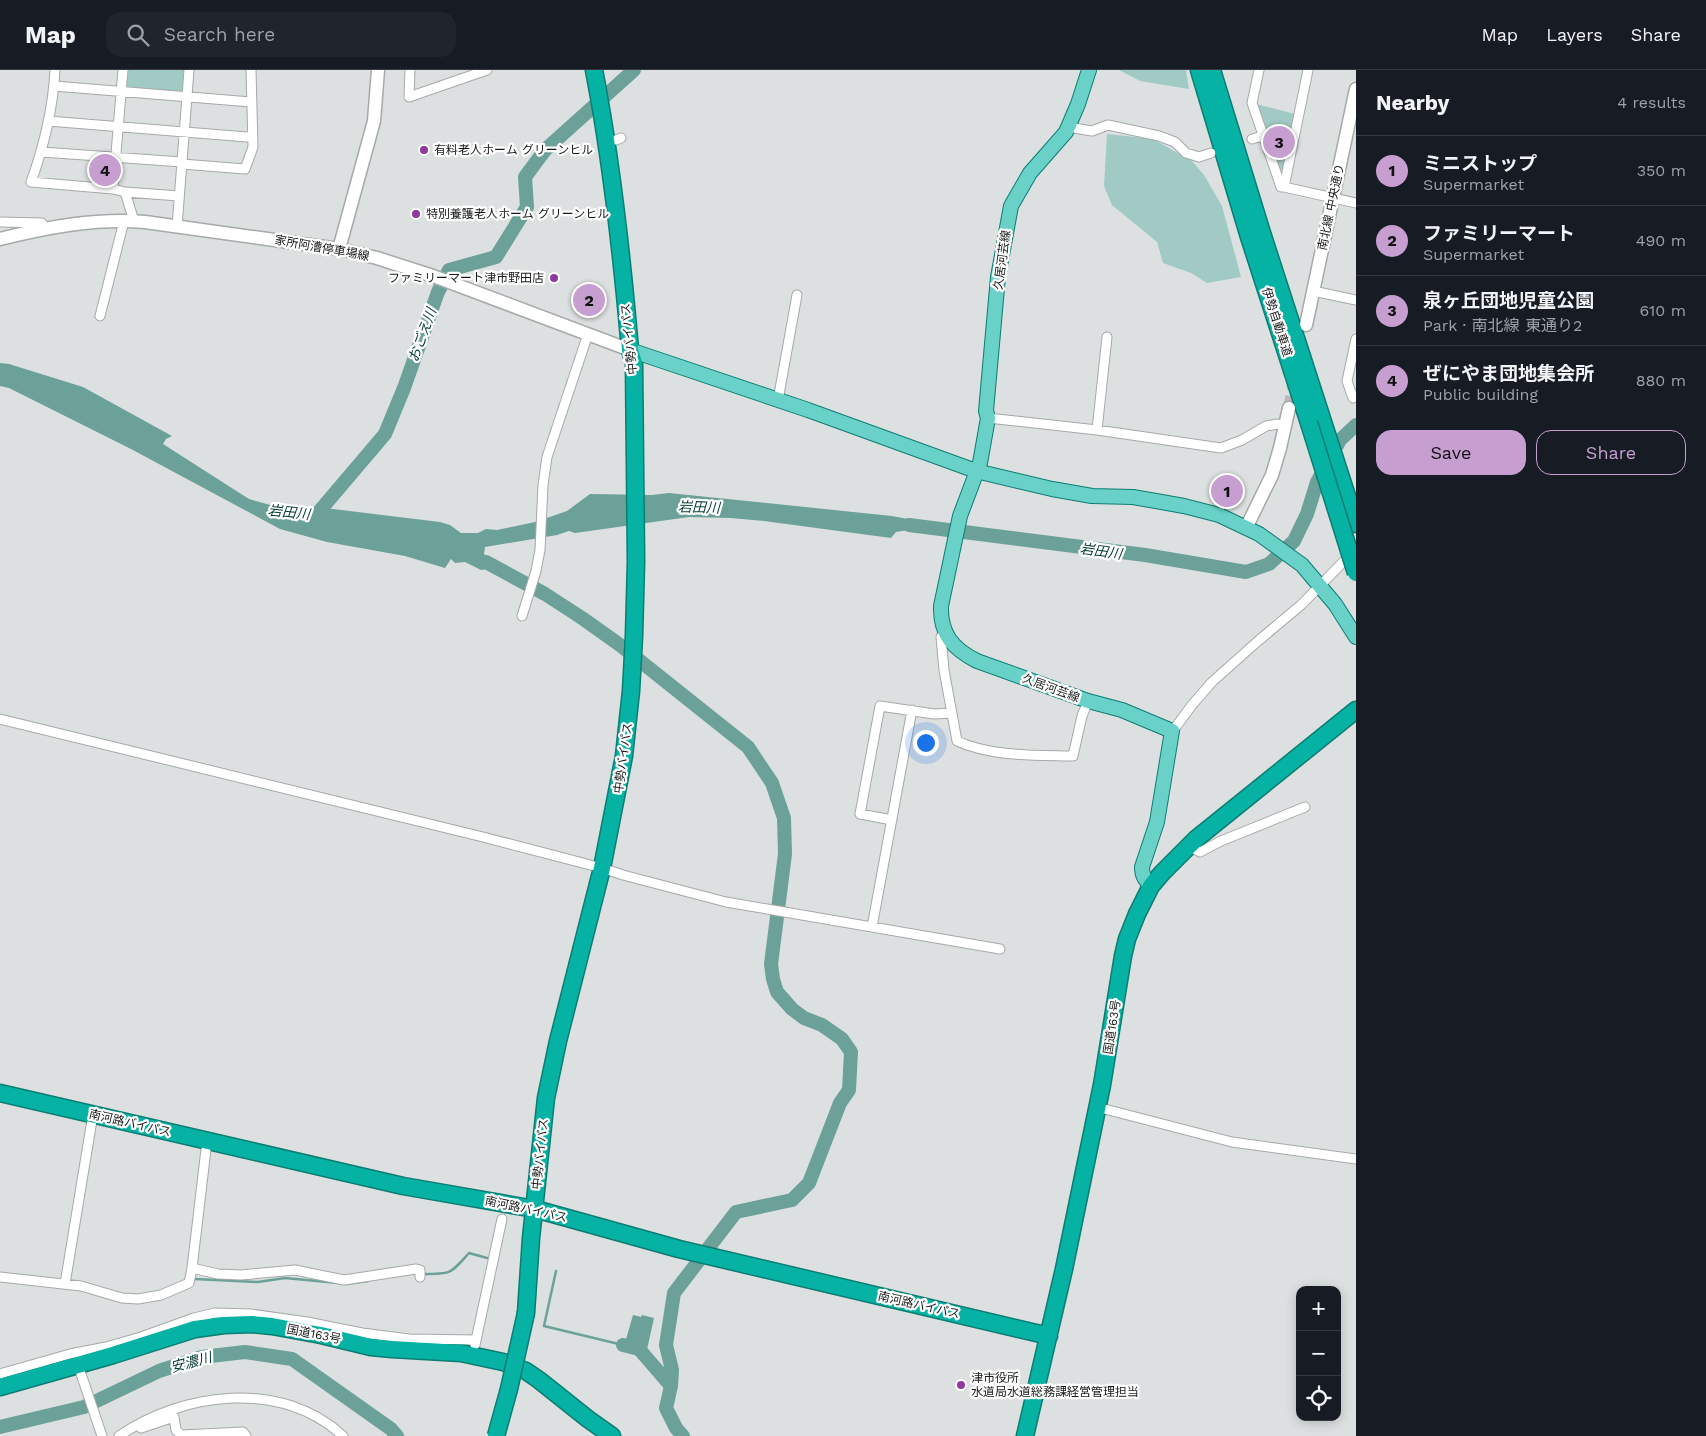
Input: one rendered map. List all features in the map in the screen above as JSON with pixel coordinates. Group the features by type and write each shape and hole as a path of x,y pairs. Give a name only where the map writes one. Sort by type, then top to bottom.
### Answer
{"highway":[{"name":"中勢バイパス","path":"496,1436 526,1313 529,1261 546,1098 558,1041 602,868 623,766 631,691 636,562 634,364 630,350 620,240 614,137 594,70"},
{"name":"伊勢自動車道","path":"1199,70 1252,246 1315,421 1356,524"},
{"name":"伊勢自動車道","path":"1212,70 1262,233 1356,573"},
{"name":"国道163号","path":"1025,1436 1049,1336 1097,1107 1127,939 1137,914 1152,886 1187,846 1356,710"},
{"name":"南河路バイパス","path":"0,1093 404,1186 535,1209 679,1249 1049,1336"},
{"name":"国道163号","path":"0,1387 79,1369 196,1329 237,1324 272,1326 385,1348 446,1351 475,1348 526,1371 612,1436"}],"main road":[{"path":"339,249 374,121 378,70"},
{"name":"久居河芸線","path":"1089,70 1078,104 1066,132 1030,173 1011,206 998,276 986,411 988,418 980,463 960,516 941,606 941,619 944,633 958,649 978,661 1088,701 1122,710 1172,731"},
{"name":"南北線 中央通り","path":"1306,325 1356,89"},
{"name":"家所阿漕停車場線","path":"0,239 45,228 86,222 129,221 339,249 377,258 433,276 630,350"},
{"path":"630,350 778,400 976,471 1068,492 1092,496 1133,497 1184,506 1219,515 1252,531 1292,556 1308,571 1335,604 1356,637"},
{"path":"1252,531 1272,475 1289,408"},
{"path":"1152,886 1142,874 1142,867 1157,822 1172,731"}],"street":[{"path":"55,70 54,86 42,152 31,182 179,196"},
{"path":"113,189 123,70"},
{"path":"177,227 189,70"},
{"path":"42,152 246,168 253,147 250,70"},
{"path":"410,70 409,97 487,70"},
{"path":"1259,70 1252,103 1281,187 1356,203"},
{"path":"1284,187 1308,70"},
{"path":"54,86 251,102"},
{"path":"48,120 252,136"},
{"path":"1068,127 1092,131 1108,125 1159,136 1175,142 1186,153 1199,157 1212,153"},
{"path":"1252,139 1263,136"},
{"path":"100,316 129,221 125,192"},
{"path":"0,222 42,223 45,228"},
{"path":"1314,291 1356,300"},
{"path":"778,400 797,295"},
{"path":"522,616 536,571 541,546 542,485 547,457 588,334"},
{"path":"1097,430 1106,337"},
{"path":"1356,339 1347,381 1353,398 1356,396"},
{"path":"988,418 1097,430 1221,448 1242,440 1266,426 1278,424 1285,426"},
{"path":"1172,731 1202,693 1223,671 1285,620 1318,583 1356,549"},
{"path":"944,633 941,637 944,670 957,742 968,747 1032,756 1073,756 1082,716 1088,701"},
{"path":"892,820 860,814 880,706 934,714 952,713"},
{"path":"872,927 912,710"},
{"path":"0,719 602,868 726,902 1000,949"},
{"path":"1187,846 1200,852 1221,841 1305,807"},
{"path":"1097,1107 1232,1142 1356,1159"},
{"path":"65,1284 93,1114"},
{"path":"0,1277 81,1286 122,1298 146,1299 188,1283 192,1268 207,1141"},
{"path":"0,1374 70,1354 106,1347 215,1313 251,1314 307,1322 362,1333 475,1348 502,1219"},
{"path":"192,1268 209,1273 229,1275 252,1275 295,1270 344,1280 388,1272 420,1273"},
{"path":"79,1369 102,1436"},
{"path":"119,1436 150,1419 182,1407 203,1401 238,1397 260,1399 304,1411 324,1420 343,1436"},
{"path":"119,1436 174,1417 176,1430 182,1436 243,1432 246,1436"}],"shaded area":[{"path":"127,70 184,70 184,92 182,94 125,88"},
{"path":"1119,70 1186,70 1189,89 1140,81"},
{"path":"1256,104 1295,114 1284,170 1278,170"},
{"path":"1107,134 1153,139 1192,161 1204,175 1222,206 1241,277 1207,283 1191,273 1163,263 1157,242 1112,205 1104,186"}],"water":[{"path":"0,363 9,364 83,387 172,436 166,439 163,444 249,499 274,506 333,509 440,522 450,525 461,533 478,533 486,529 497,530 535,522 567,511 590,494 652,495 669,493 892,516 939,525 896,532 891,538 764,521 689,517 575,533 569,531 557,535 485,547 484,554 508,577 488,569 481,570 465,562 455,563 451,559 445,568 405,556 327,542 280,529 131,449 9,388 0,386"},
{"path":"633,1315 654,1318 646,1354 655,1361 650,1365 635,1353 623,1350"}],"waterway":[{"name":"おごえ川","path":"317,514 385,434 404,388 438,292 449,270 496,257 527,207 525,177 545,150 634,70"},
{"name":"岩田川","path":"909,525 1145,555 1246,572 1269,564 1294,541 1307,514 1317,482 1340,440 1356,425"},
{"path":"486,562 545,594 582,618 620,645 748,747 772,783 784,818 785,854 771,964 777,992 792,1009 804,1018 822,1025 842,1039 851,1052 849,1090 840,1103 809,1183 792,1200 736,1212 674,1293 666,1345 672,1370 671,1386"},
{"path":"423,1274 440,1274 450,1271 469,1253 487,1258"},
{"path":"556,1271 544,1326 623,1345"},
{"path":"195,1279 258,1282 285,1278 338,1283"},
{"path":"346,1284 368,1281"},
{"path":"623,1345 639,1349 671,1386 666,1408 676,1428 683,1436"},
{"name":"安濃川","path":"0,1427 84,1407 159,1371 202,1357 245,1352 292,1359 391,1429 397,1436"}],"tunnel":[{"path":"1289,408 1295,379"}],"place":[{"name":"泉ヶ丘団地児童公園","path":"1279,142"},
{"name":"有料老人ホーム グリーンヒル","path":"424,150"},
{"name":"ぜにやま団地集会所","path":"105,170"},
{"name":"特別養護老人ホーム グリーンヒル","path":"416,214"},
{"name":"ファミリーマート津市野田店","path":"554,278"},
{"name":"ファミリーマート","path":"589,300"},
{"name":"ミニストップ","path":"1227,491"},
{"name":"津市役所 水道局水道総務課経営管理担当","path":"961,1385"}]}
